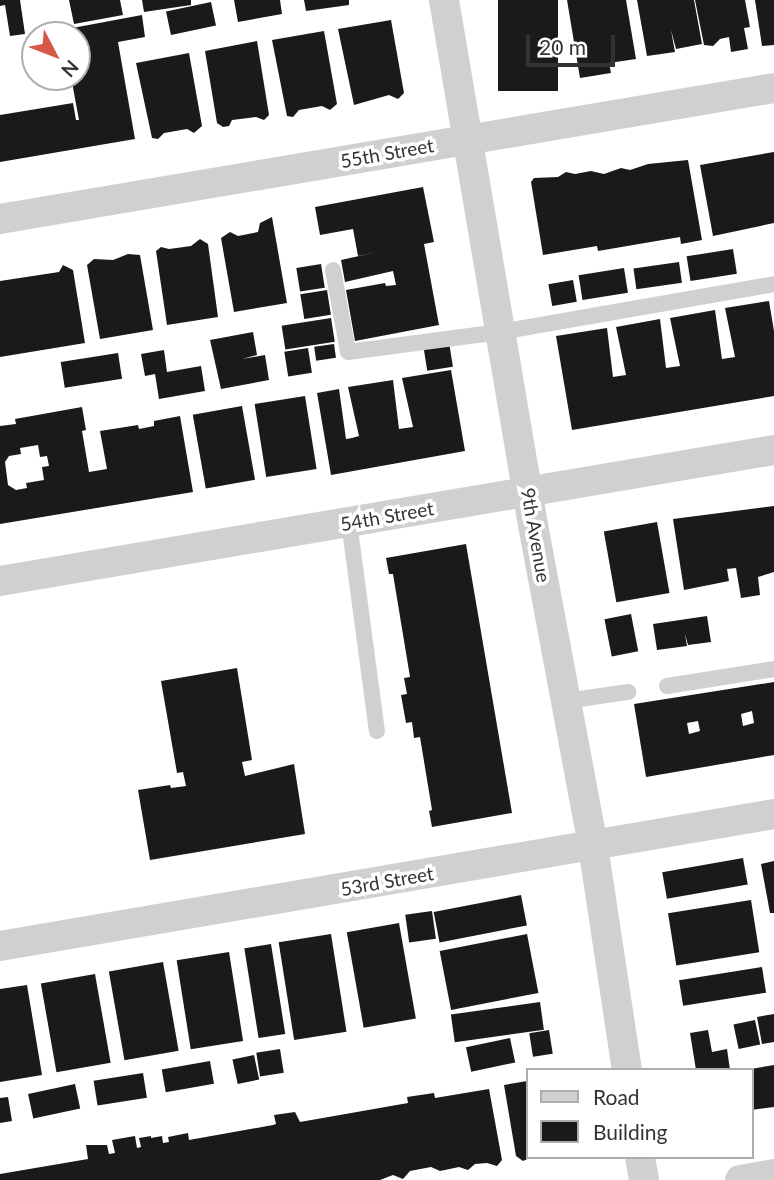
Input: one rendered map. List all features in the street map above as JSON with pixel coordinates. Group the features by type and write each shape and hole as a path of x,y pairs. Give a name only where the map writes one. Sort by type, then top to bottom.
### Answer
{"street":[{"name":"9th Avenue","path":"444,0 528,492 593,846 627,1068"},
{"name":"55th Street","path":"0,219 774,88"},
{"name":"54th Street","path":"0,581 774,450"},
{"name":"53rd Street","path":"0,946 774,814"},
{"path":"640,1159 644,1180"},
{"path":"740,1180 774,1174"}],"lane":[{"path":"332,270 348,352 500,332 774,284"},
{"path":"349,522 377,731"},
{"path":"667,686 774,669"},
{"path":"566,701 628,692"}],"building":[{"path":"0,0 20,0 23,21 21,35 10,36 5,5 0,6"},
{"path":"69,0 120,0 123,15 73,21"},
{"path":"142,0 191,0 191,5 144,12"},
{"path":"234,0 280,0 282,14 238,22"},
{"path":"304,0 349,0 349,5 306,11"},
{"path":"498,0 558,0 558,91 498,91"},
{"path":"567,0 626,0 636,59 609,63 611,73 580,78"},
{"path":"637,0 694,0 702,44 676,49 671,30 675,52 647,56"},
{"path":"695,0 745,0 750,27 744,28 748,49 731,52 729,37 720,39 713,46 704,45"},
{"path":"755,0 774,0 774,45 762,46"},
{"path":"211,2 216,25 171,35 166,12"},
{"path":"142,15 145,37 118,42 135,139 0,162 0,115 73,103 76,120 79,120 74,91 91,91 91,25"},
{"path":"391,20 404,93 398,99 389,95 354,105 338,29"},
{"path":"324,31 337,104 330,110 322,106 299,110 293,117 287,116 272,40"},
{"path":"257,41 269,115 264,120 256,117 232,120 229,126 223,127 217,123 205,51"},
{"path":"189,53 202,126 194,133 187,129 164,133 158,139 152,138 136,63"},
{"path":"774,152 774,223 713,236 700,165"},
{"path":"688,160 702,240 681,244 680,237 598,251 597,246 543,255 531,182 534,178 558,177 566,172 575,174 591,171 604,174 621,168 630,170 648,164"},
{"path":"423,187 434,242 424,244 439,325 355,341 346,290 385,283 386,286 396,285 393,271 345,282 341,260 377,252 358,256 353,229 320,235 315,207"},
{"path":"272,217 287,303 234,312 221,238 230,232 238,236 258,232 260,223"},
{"path":"200,239 208,244 218,317 167,325 156,251 161,247 169,249 191,246"},
{"path":"733,249 737,274 690,281 687,256"},
{"path":"128,254 140,255 153,330 100,339 87,265 94,259 113,260"},
{"path":"679,262 682,283 636,289 633,268"},
{"path":"321,264 325,288 300,292 296,268"},
{"path":"63,265 73,270 85,343 0,357 0,281 59,272"},
{"path":"624,268 628,293 582,300 579,275"},
{"path":"573,280 577,302 552,306 548,284"},
{"path":"327,290 331,315 304,319 300,294"},
{"path":"769,301 774,331 774,396 572,430 556,336 607,328 613,377 626,375 616,327 660,319 666,368 680,366 670,318 715,310 722,359 735,357 725,308"},
{"path":"331,318 335,342 285,350 282,326"},
{"path":"253,332 257,355 242,359 265,355 269,380 221,389 210,340"},
{"path":"449,342 453,367 427,371 423,346"},
{"path":"334,344 336,358 316,361 314,347"},
{"path":"308,348 312,373 288,376 284,352"},
{"path":"164,350 167,372 201,366 205,391 159,399 155,374 145,376 141,354"},
{"path":"118,353 122,379 65,388 61,362"},
{"path":"451,370 465,451 331,475 317,393 339,389 346,439 352,438 359,436 348,387 393,380 399,429 413,427 402,378"},
{"path":"305,396 317,469 266,477 255,404"},
{"path":"242,406 255,480 206,489 193,415"},
{"path":"82,407 86,430 82,431 89,472 107,469 100,431 138,425 139,429 154,426 154,421 180,416 193,492 0,524 0,426 16,424 15,419","holes":["38,445 40,457 47,456 49,466 42,467 44,480 26,483 27,488 16,490 8,485 5,462 9,456 21,454 20,448"]},
{"path":"774,506 774,572 758,577 760,595 741,598 736,568 727,569 729,581 684,590 673,519"},
{"path":"657,522 670,593 616,602 604,531"},
{"path":"466,544 512,813 432,827 429,811 432,810 420,737 414,738 412,722 406,723 401,695 407,694 404,678 410,677 393,574 389,574 386,558"},
{"path":"631,614 638,651 612,656 604,619"},
{"path":"707,616 711,642 688,645 685,634 687,646 657,650 653,624"},
{"path":"237,668 252,760 242,762 245,776 294,764 305,834 150,860 138,790 170,785 171,788 186,786 183,772 177,773 161,681"},
{"path":"774,682 774,755 646,777 634,704","holes":["752,711 754,723 743,726 741,714","698,721 700,731 689,734 687,723"]},
{"path":"743,858 748,885 667,899 662,872"},
{"path":"774,861 774,913 770,913 761,864"},
{"path":"521,895 527,925 440,942 434,912"},
{"path":"751,900 759,952 676,965 668,913"},
{"path":"432,911 436,939 409,942 405,915"},
{"path":"399,923 416,1019 364,1028 347,932"},
{"path":"331,934 346,1032 294,1040 279,942"},
{"path":"527,934 538,993 451,1010 440,951"},
{"path":"271,944 285,1034 259,1038 244,948"},
{"path":"229,952 243,1041 191,1049 177,960"},
{"path":"163,962 179,1051 124,1060 109,972"},
{"path":"762,967 766,993 683,1006 679,980"},
{"path":"95,974 111,1063 56,1072 41,984"},
{"path":"27,985 42,1075 0,1082 0,989"},
{"path":"540,1002 544,1030 455,1042 451,1015"},
{"path":"774,1014 774,1042 762,1044 757,1017"},
{"path":"755,1020 760,1044 739,1049 733,1025"},
{"path":"549,1030 553,1054 533,1057 529,1033"},
{"path":"708,1030 712,1052 727,1049 730,1068 696,1068 690,1033"},
{"path":"510,1038 515,1062 471,1072 466,1047"},
{"path":"280,1049 284,1073 260,1076 256,1053"},
{"path":"254,1055 259,1079 238,1084 232,1060"},
{"path":"210,1061 214,1084 166,1092 162,1070"},
{"path":"774,1065 774,1107 753,1110 753,1069"},
{"path":"143,1073 147,1098 98,1106 94,1081"},
{"path":"526,1081 528,1159 523,1161 516,1156 504,1085"},
{"path":"75,1084 80,1108 33,1118 28,1094"},
{"path":"489,1089 502,1160 497,1166 475,1164 468,1170 459,1167 440,1171 431,1167 410,1171 403,1179 393,1175 380,1180 0,1180 0,1174 88,1159 86,1145 107,1145 109,1154 115,1153 112,1140 135,1136 137,1148 141,1147 139,1138 162,1136 163,1143 169,1142 168,1137 188,1133 189,1140 273,1125 276,1124 274,1115 295,1112 300,1122 408,1103 407,1097 434,1093 435,1098"},
{"path":"8,1097 12,1121 0,1123 0,1098"}]}
